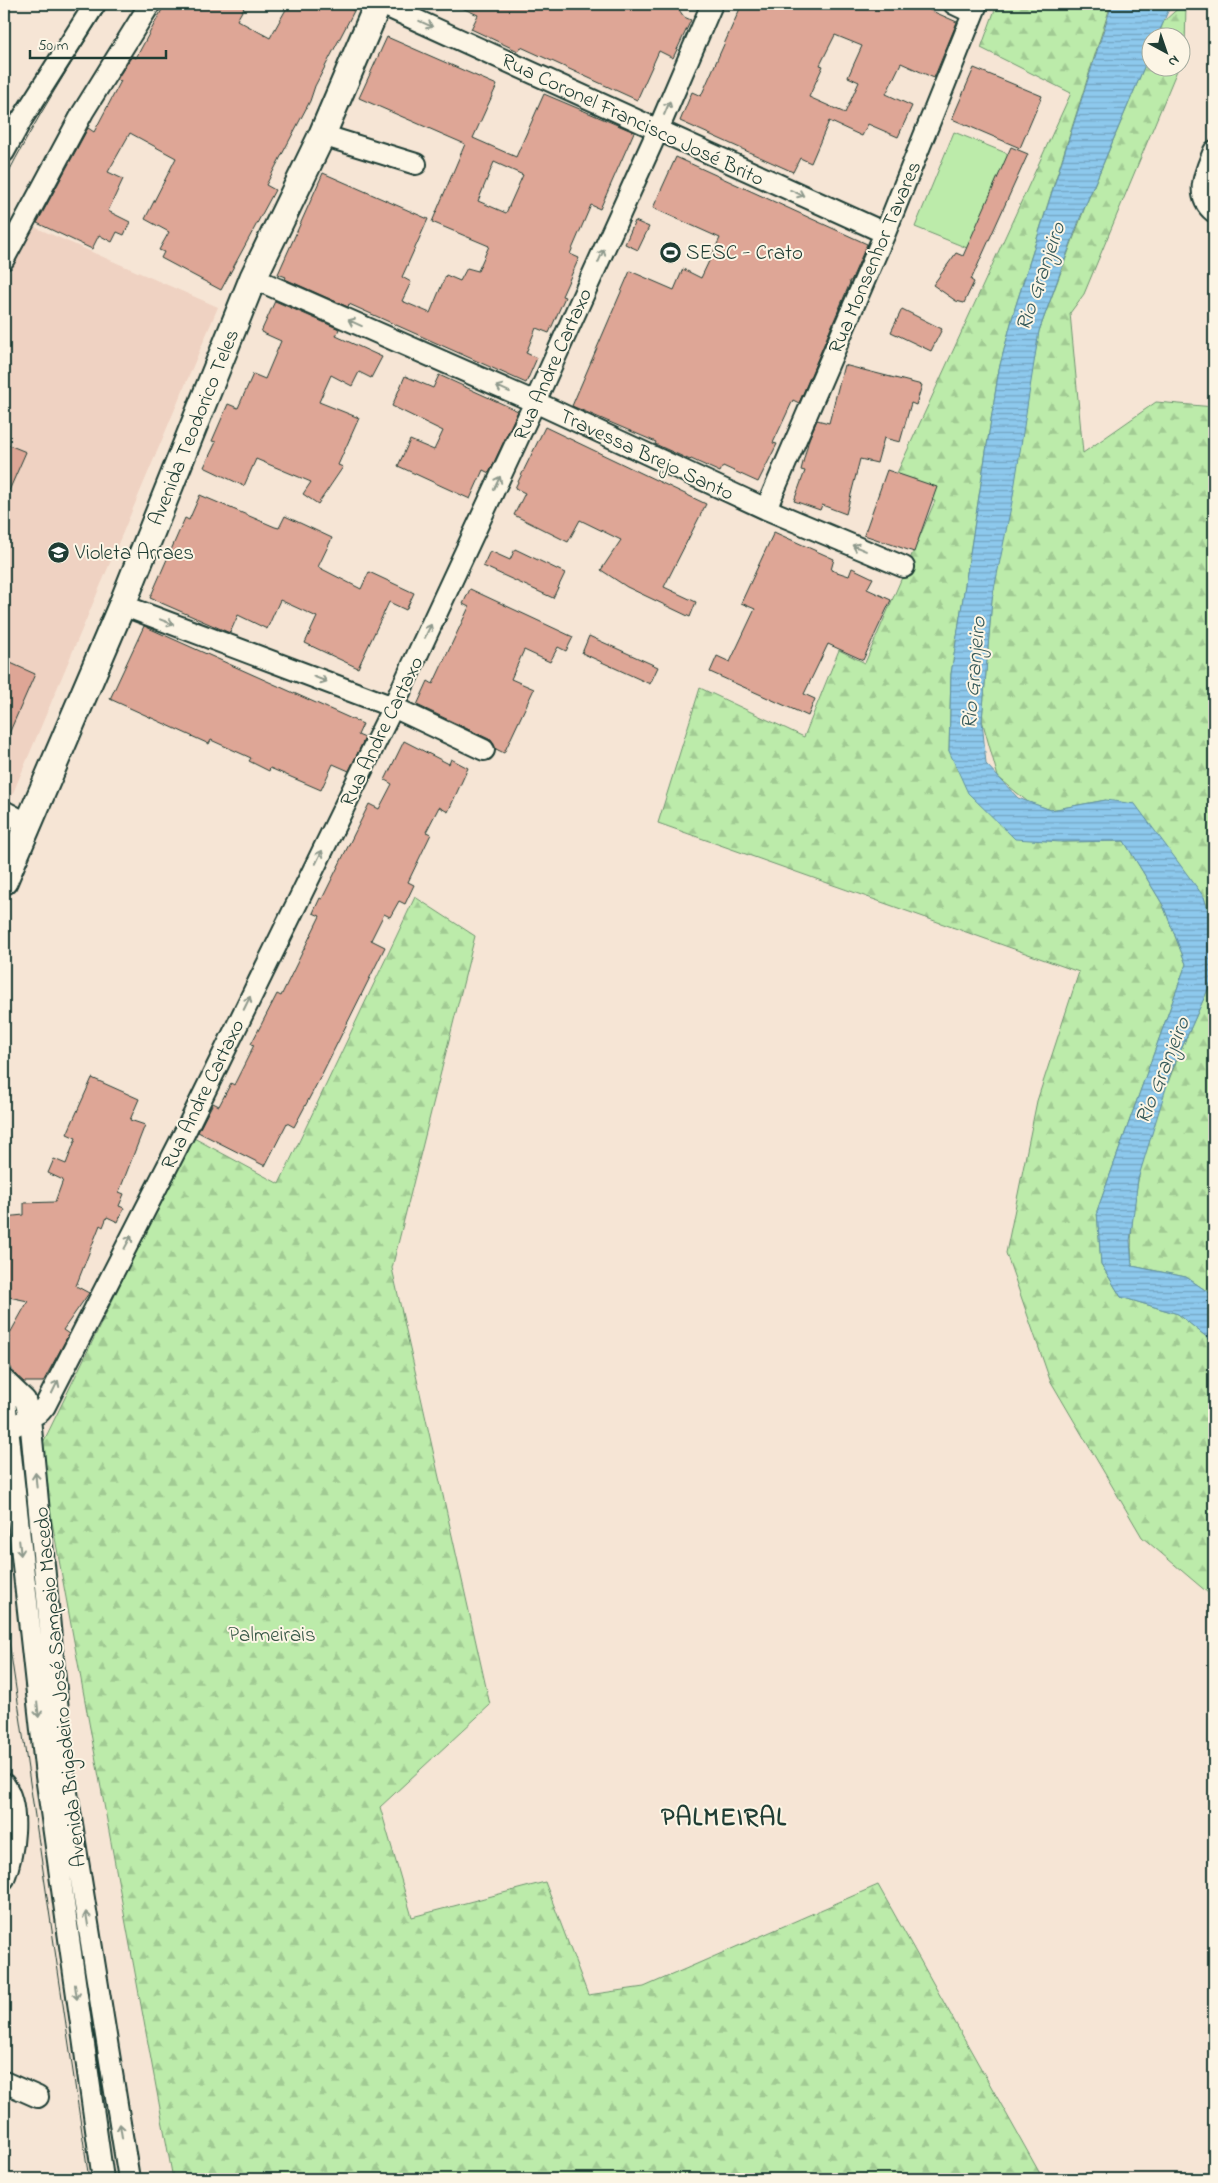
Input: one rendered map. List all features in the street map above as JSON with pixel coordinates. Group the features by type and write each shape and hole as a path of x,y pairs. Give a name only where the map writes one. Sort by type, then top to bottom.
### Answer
{"main road":[{"name":"Avenida Teodorico Teles","path":"4,881 122,605 253,278 322,135 378,4"}],"street":[{"path":"8,251 84,112 150,4"},
{"name":"Rua Coronel Francisco José Brito","path":"382,4 885,233"},
{"name":"Rua Andre Cartaxo","path":"8,1430 40,1412 45,1406 185,1132 393,707 658,130 712,4"},
{"path":"954,4 975,8"},
{"path":"4,152 89,8"},
{"name":"Rua Monsenhor Tavares","path":"766,509 885,233 975,8"},
{"path":"322,135 416,164"},
{"path":"1214,150 1202,186 1204,198 1214,212"},
{"name":"Travessa Brejo Santo","path":"253,278 534,402 766,509 904,567"},
{"path":"122,605 393,707 484,750"},
{"path":"4,812 28,824"},
{"name":"Avenida Brigadeiro José Sampaio Macedo","path":"4,1380 25,1400 30,1418 64,1774 129,2179"},
{"name":"Avenida Brigadeiro José Sampaio Macedo","path":"4,1390 46,1776 104,2179"},
{"path":"4,1879 12,1847 15,1822 5,1785"},
{"path":"71,1953 92,1950"},
{"path":"4,2082 38,2097"}],"shaded area":[{"name":"Violeta Arraes","path":"32,226 218,307 10,800 4,798 4,285"}],"green space":[{"path":"997,4 1111,4 1015,308 999,369 951,674 949,751 1061,842 1124,841 1163,905 1186,964 1097,1211 1101,1264 1121,1297 1178,1314 1214,1343 1214,1598 1142,1537 1050,1380 1006,1253 1037,1101 1079,972 658,823 700,688 804,737 839,650 865,663 935,501 892,484 1071,93 981,48"},
{"path":"1183,4 1186,4 1185,28 1161,28 1164,21"},
{"path":"1140,77 1174,78 1084,294 1070,313 1083,453 1156,402 1214,407 1214,930 1204,897 1106,800 1051,810 1028,802 998,777 982,720 992,599 1039,331 1085,207"},
{"path":"954,132 1011,155 972,250 915,227"},
{"name":"Palmeirais","path":"415,897 475,936 392,1268 490,1705 380,1807 412,1917 545,1882 588,1995 644,1987 878,1885 1043,2179 173,2179 39,1451 192,1137 279,1184"},
{"path":"1214,976 1214,1296 1186,1277 1132,1266 1132,1229 1136,1192 1144,1154 1155,1117"}],"water":[{"name":"Rio Granjeiro","path":"1112,4 1171,4 1161,28 1140,28 1140,77 1080,218 1039,331 1012,502 992,599 982,720 986,764 1018,798 1051,810 1106,800 1135,804 1204,897 1214,930 1214,976 1171,1072 1138,1179 1130,1241 1132,1266 1186,1277 1214,1296 1214,1343 1178,1314 1121,1297 1101,1264 1097,1211 1186,964 1163,905 1124,841 1061,842 1015,839 968,793 949,751 951,674 999,369 1015,308"}],"building":[{"path":"165,4 246,4 237,20 270,38 289,4 341,4 354,11 266,185 275,190 221,290 161,258 164,252 159,250 169,232 145,219 176,158 130,133 108,172 123,179 108,211 130,222 124,235 117,232 112,242 99,235 92,249 37,223 88,128 94,132 121,81 117,80 119,76 132,56 136,58"},
{"path":"453,4 675,4 684,17 691,20 673,58 659,51 637,100 521,47 518,51 471,29 478,15"},
{"path":"742,4 916,4 957,22 934,78 901,63 886,94 912,106 898,137 868,124 862,136 829,121 811,163 800,158 793,172 680,121 692,92 701,96","holes":["835,35 862,46 848,77 859,82 845,113 809,97 823,66 820,65"]},
{"path":"387,37 497,85 473,138 516,157 544,94 634,132 600,209 591,205 570,254 579,258 562,296 565,297 549,333 536,328 526,353 537,358 526,383 349,304 348,307 285,279 286,277 278,274 323,173 428,219 402,277 411,282 402,301 430,313 446,275 460,281 467,268 478,271 489,246 432,222 465,144 359,98","holes":["494,162 523,175 506,213 478,201"]},
{"path":"974,68 1042,96 1020,148 952,119"},
{"path":"1011,147 1028,154 971,280 974,282 964,303 956,301 933,285 956,253 963,256"},
{"path":"676,157 867,244 851,281 849,281 850,283 799,403 793,400 773,443 777,444 758,482 723,466 720,472 690,460 655,444 656,442 572,406 630,271 674,290 683,269 701,278 720,238 653,208"},
{"path":"635,221 649,227 638,250 625,244"},
{"path":"275,301 339,329 336,336 382,357 371,378 359,372 352,386 331,375 319,402 359,418 338,465 343,467 318,504 303,494 311,482 256,459 244,486 204,467 216,442 212,441 228,404 238,408 253,374 265,379 281,341 261,332"},
{"path":"902,309 942,329 931,351 891,332"},
{"path":"844,365 922,385 916,405 911,403 900,442 884,438 877,463 860,459 846,514 822,505 820,510 794,501 805,471 801,470 809,439 817,420 829,423"},
{"path":"439,375 518,411 489,473 483,470 470,499 398,466 410,440 434,450 443,431 392,406 405,376 433,388"},
{"path":"545,427 706,504 664,587 696,602 690,617 627,587 601,570 621,540 580,520 568,542 514,515 525,493 515,488"},
{"path":"4,443 26,452 4,502"},
{"path":"887,470 937,487 914,552 864,535"},
{"path":"200,495 275,527 279,528 285,516 332,538 318,567 361,589 369,572 414,593 406,610 389,602 358,668 305,643 317,617 280,600 267,629 238,615 230,633 150,598 185,518 189,520"},
{"path":"774,532 834,559 831,570 849,576 852,568 873,578 867,589 891,600 863,660 828,644 804,694 815,699 808,716 710,672 717,656 730,662 755,609 741,603"},
{"path":"515,549 565,573 553,598 483,566 490,551 510,560"},
{"path":"470,589 573,637 566,651 558,647 550,662 524,650 511,679 534,689 504,753 496,749 491,740 417,705 428,681 433,684 469,607 463,604"},
{"path":"144,626 363,724 358,735 365,738 349,771 333,764 321,790 270,768 269,771 249,761 251,758 211,740 209,744 110,699"},
{"path":"589,636 658,667 650,684 582,653"},
{"path":"4,660 35,674 4,745"},
{"path":"404,741 449,764 451,759 468,768 448,812 439,807 426,832 431,834 408,882 414,885 405,904 399,901 390,917 384,914 371,940 385,947 320,1078 294,1127 287,1123 265,1166 198,1132 213,1103 219,1106 231,1083 234,1085 254,1045 251,1044 277,994 281,996 320,916 313,913 320,898 322,899 369,804 379,809 392,784 385,780"},
{"path":"92,1078 139,1099 130,1120 145,1125 119,1192 124,1194 119,1206 124,1208 118,1222 107,1217 103,1227 100,1225 76,1286 89,1293 63,1330 69,1334 43,1382 24,1382 14,1373 8,1362 9,1335 28,1301 4,1296 4,1217 24,1215 24,1203 55,1202 63,1180 48,1173 54,1159 66,1164 76,1138 67,1134"}],"tram line":[{"path":"4,181 54,91 109,4"},
{"path":"4,1608 89,2179"}],"place":[{"name":"SESC - Crato","path":"670,252"},
{"name":"Violeta Arraes","path":"59,552"}],"district":[{"name":"PALMEIRAL","path":"724,1816"}]}
